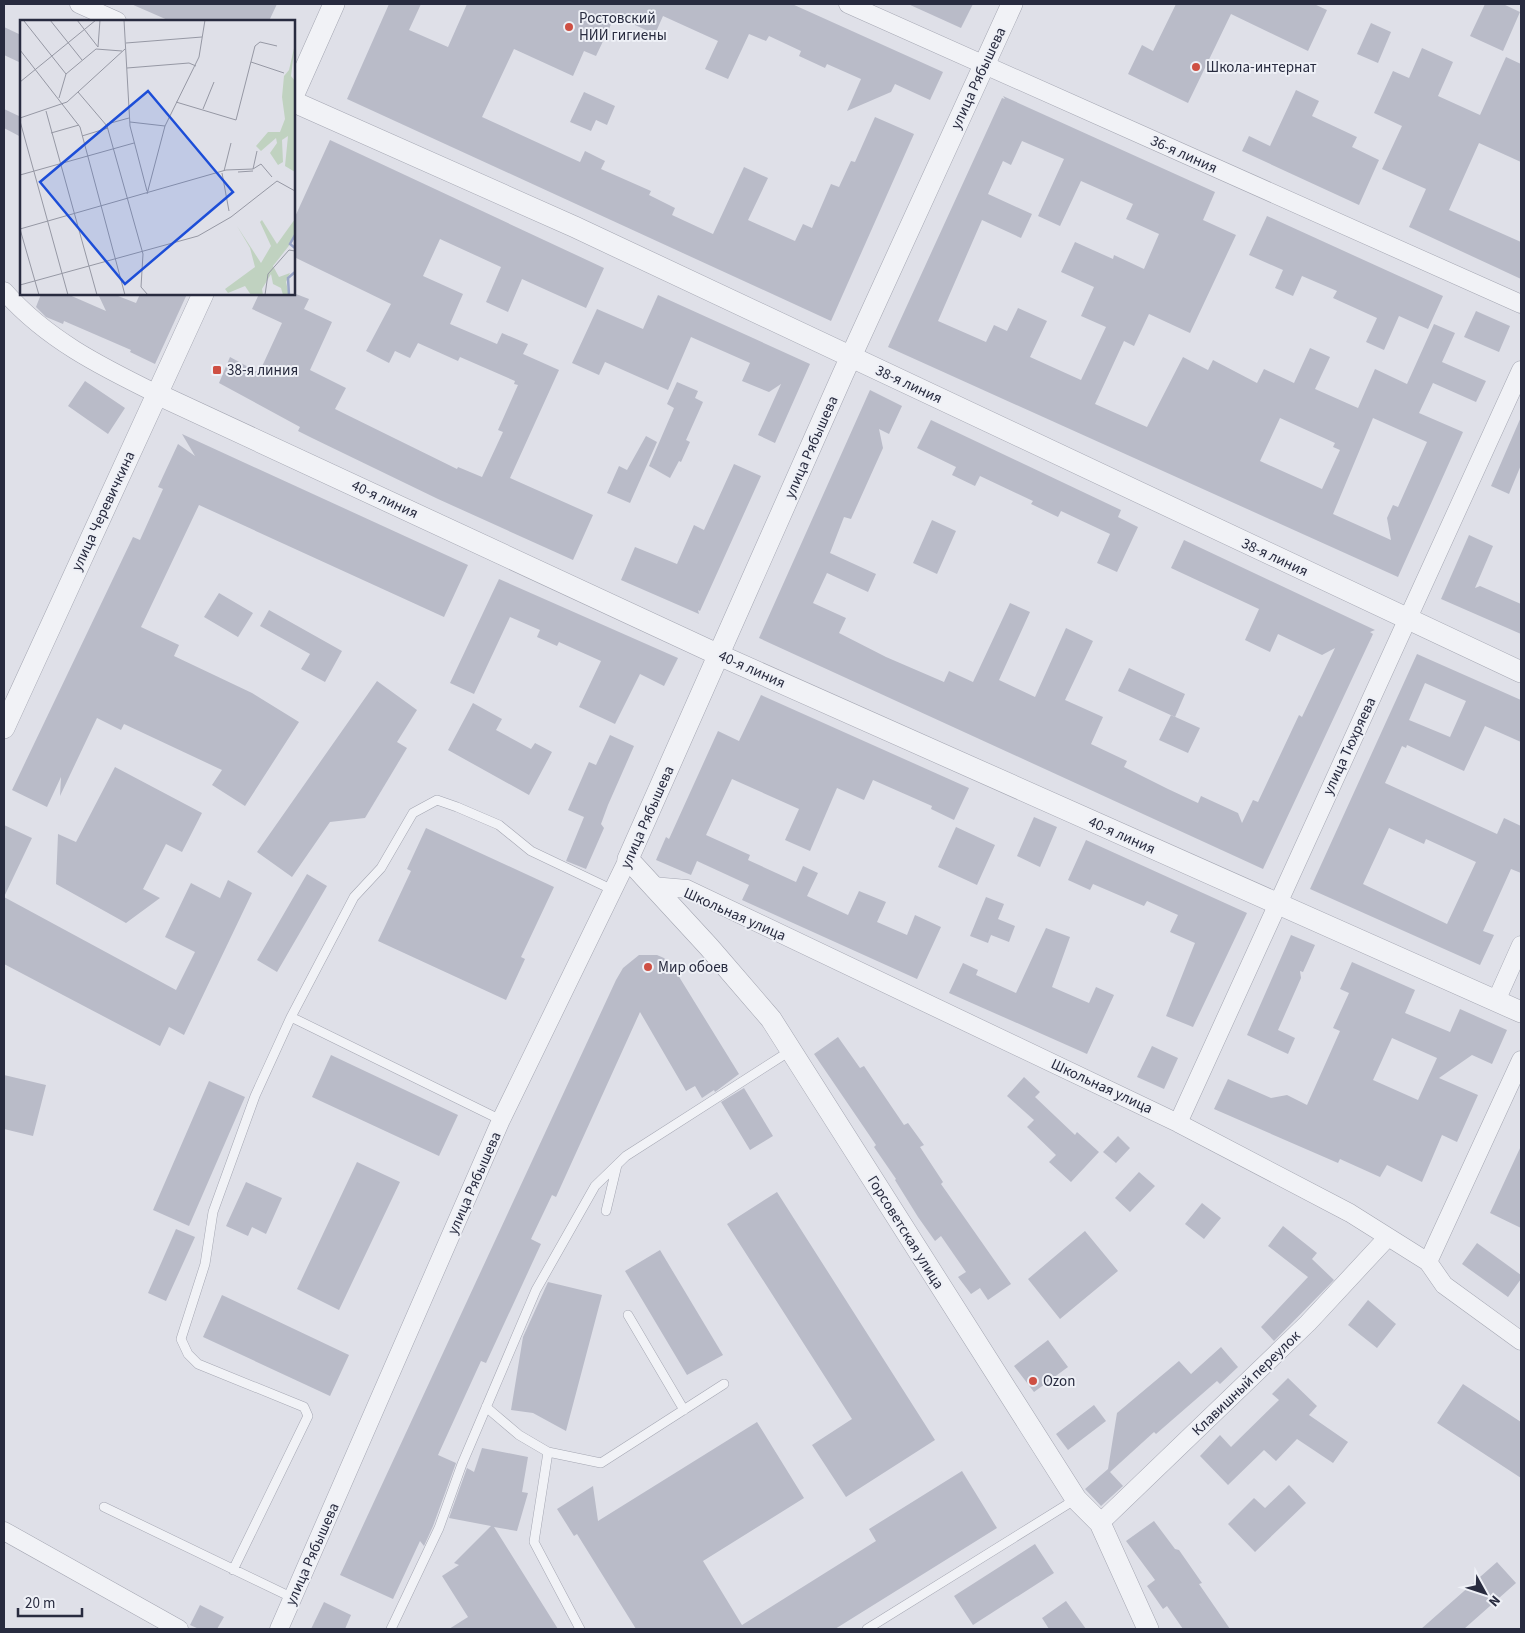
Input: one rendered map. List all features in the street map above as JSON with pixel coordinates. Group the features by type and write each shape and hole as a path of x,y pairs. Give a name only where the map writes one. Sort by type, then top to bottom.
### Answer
{"street":[{"path":"79,4 115,20"},
{"path":"295,92 334,4"},
{"name":"36-я линия","path":"848,4 1521,304"},
{"name":"улица Рябышева","path":"279,1629 502,1120 628,859 850,357 1012,4"},
{"name":"38-я линия","path":"295,102 566,222 1407,620 1521,672"},
{"name":"40-я линия","path":"4,291 18,307 51,335 83,356 157,394 719,654 1521,1012"},
{"name":"улица Черевичкина","path":"4,728 203,295"},
{"name":"улица Тюхряева","path":"1178,1123 1276,904 1521,370"},
{"name":"Горсоветская улица","path":"628,859 716,954 771,1020 1076,1499 1100,1522 1148,1629"},
{"name":"Школьная улица","path":"652,886 687,889 1178,1123 1350,1213 1428,1262 1444,1285 1521,1341"},
{"path":"1496,1001 1521,945"},
{"path":"1428,1262 1521,1060"},
{"name":"Клавишный переулок","path":"1100,1522 1308,1323 1388,1238"},
{"path":"4,1530 179,1629"}],"lane":[{"path":"233,1570 308,1416 304,1407 198,1364 188,1354 181,1339 205,1264 213,1212 255,1096 291,1017 354,897 381,868 413,813 437,800 458,806 499,826 531,851 613,890"},
{"path":"291,1017 502,1120"},
{"path":"391,1629 439,1528 486,1407 536,1290 594,1186 626,1156 791,1051"},
{"path":"606,1211 617,1164"},
{"path":"628,1315 684,1410"},
{"path":"486,1407 519,1435 548,1452 601,1463 724,1384"},
{"path":"548,1452 534,1542 580,1629"},
{"path":"867,1629 1076,1499"},
{"path":"104,1507 293,1598"}],"building":[{"path":"131,4 277,4 269,20 168,20"},
{"path":"389,4 421,4 409,30 448,47 467,4 792,4 943,72 930,100 895,84 891,92 847,111 861,79 827,64 825,68 799,56 801,51 769,36 766,41 749,34 728,79 705,69 718,41 663,16 655,34 615,16 596,56 584,51 573,76 514,49 482,117 580,162 585,151 605,161 601,169 651,191 649,195 675,208 672,215 713,234 744,167 768,178 748,220 795,241 803,224 812,228 831,184 839,187 851,161 855,162 875,117 914,134 831,321 347,99"},
{"path":"908,4 973,4 961,28"},
{"path":"1176,4 1314,4 1327,10 1308,51 1231,14 1188,103 1128,74 1142,45 1153,51"},
{"path":"1485,4 1503,4 1520,12 1503,51 1470,36"},
{"path":"1371,23 1391,32 1378,63 1357,54"},
{"path":"4,27 20,35 20,63 4,55"},
{"path":"1422,48 1453,62 1438,96 1480,115 1506,57 1521,64 1521,162 1479,143 1449,210 1521,242 1521,279 1409,227 1426,189 1382,169 1402,126 1374,113 1393,71 1409,78"},
{"path":"1296,90 1319,101 1312,116 1357,137 1352,147 1379,160 1359,205 1242,151 1249,136 1270,146"},
{"path":"584,92 615,106 607,125 596,120 591,131 570,122"},
{"path":"1003,96 1215,192 1203,220 1236,235 1190,333 1149,314 1134,346 1124,341 1095,404 1147,427 1183,357 1208,370 1213,360 1257,383 1264,369 1294,383 1310,348 1330,357 1315,389 1358,408 1375,369 1407,384 1434,324 1455,333 1442,362 1486,381 1476,402 1433,383 1419,413 1463,432 1398,577 888,347 1002,98 1005,99","holes":["1022,141 1064,159 1038,216 1060,226 1081,181 1133,204 1126,219 1159,234 1144,269 1114,255 1113,259 1075,242 1061,272 1094,287 1081,316 1106,327 1081,380 1030,357 1047,321 1018,308 1007,331 994,325 986,342 938,321 982,220 1021,238 1032,214 988,194 1003,161 1011,165","1280,418 1335,443 1333,447 1340,450 1322,489 1260,461","1373,418 1427,442 1398,507 1393,505 1387,518 1391,540 1333,514"]},
{"path":"4,109 20,117 20,136 4,128"},
{"path":"330,140 604,268 586,308 522,279 508,312 486,302 501,267 440,239 423,276 463,294 450,324 497,344 502,333 528,344 523,354 559,370 510,478 593,515 573,560 438,499 298,431 300,427 219,383 230,357 259,373 282,323 252,309 259,295 296,294 309,299 304,309 332,322 310,370 346,388 335,409 457,469 458,467 482,477 503,432 498,430 518,385 514,384 515,381 460,357 458,361 418,343 410,358 395,351 389,363 366,351 391,304 295,257 295,217"},
{"path":"1267,216 1443,296 1428,329 1399,316 1384,350 1366,342 1377,318 1333,298 1337,291 1302,276 1293,296 1275,288 1283,270 1249,255"},
{"path":"41,295 69,295 106,311 98,295 116,295 136,303 140,295 187,295 155,364 130,352 131,350 64,321 63,324 46,317 36,307"},
{"path":"658,295 810,364 775,443 758,435 781,384 769,392 742,381 750,363 691,337 668,390 605,362 599,375 572,363 597,309 643,329"},
{"path":"1476,311 1510,326 1499,352 1464,337"},
{"path":"85,381 125,408 108,434 68,406"},
{"path":"677,382 698,391 695,398 703,402 686,440 690,442 681,462 679,461 670,478 649,466 674,408 667,404"},
{"path":"870,390 902,406 889,434 879,429 883,448 851,519 844,517 830,553 876,574 868,592 827,573 813,603 846,618 839,633 886,657 944,682 949,671 973,682 1010,603 1030,612 999,680 1035,697 1066,628 1093,641 1065,700 1103,717 1091,744 1127,761 1124,767 1168,789 1198,803 1201,796 1238,813 1242,823 1253,800 1258,802 1299,715 1302,717 1335,648 1322,655 1278,634 1270,652 1245,640 1259,609 1171,568 1184,540 1375,630 1370,632 1373,634 1263,869 759,638"},
{"path":"1521,417 1521,465 1509,494 1491,486"},
{"path":"931,420 1121,510 1118,517 1138,527 1117,572 1097,563 1110,534 1061,511 1058,517 1031,504 1033,501 980,476 975,486 952,475 956,467 917,448"},
{"path":"182,434 468,565 444,617 199,505 141,627 179,645 174,656 252,693 299,722 245,806 212,785 222,770 124,724 121,730 97,718 60,796 61,777 47,807 12,790 133,537 140,540 163,489 158,487 178,444 195,456"},
{"path":"646,436 657,442 630,503 607,493 619,466 627,470"},
{"path":"734,464 761,476 700,611 698,610 699,614 621,580 635,547 677,564 694,525 704,530"},
{"path":"932,520 956,531 937,574 913,563"},
{"path":"1469,535 1493,546 1475,588 1480,586 1521,604 1521,634 1441,599"},
{"path":"499,579 678,658 664,686 640,674 615,724 579,707 601,661 559,642 557,646 537,637 540,630 510,617 474,694 450,683"},
{"path":"219,593 253,613 238,637 204,617"},
{"path":"269,610 342,651 325,682 301,669 310,654 260,626"},
{"path":"1417,654 1521,700 1521,742 1485,726 1464,771 1407,745 1406,748 1402,746 1385,783 1497,834 1504,818 1521,826 1521,873 1511,869 1483,931 1494,935 1480,965 1310,889","holes":["1425,683 1466,701 1450,737 1409,720","1389,828 1424,844 1426,839 1476,862 1447,924 1363,884"]},
{"path":"1129,668 1185,694 1175,717 1118,691"},
{"path":"377,681 417,710 397,742 407,748 365,818 330,822 292,877 257,852"},
{"path":"761,695 969,788 954,820 931,809 932,806 873,780 864,800 837,788 810,851 785,840 799,809 732,779 706,835 750,855 748,860 796,882 803,866 818,873 807,896 848,915 859,891 886,902 877,922 907,935 915,915 941,927 917,979 742,900 749,885 697,861 691,875 656,860 666,837 669,839 718,731 739,741"},
{"path":"473,703 502,719 496,730 531,749 535,743 552,752 529,795 448,750"},
{"path":"1171,715 1200,728 1188,753 1159,740"},
{"path":"610,735 634,746 608,805 601,824 604,828 586,869 566,861 584,817 568,810 589,762 596,765"},
{"path":"115,767 202,813 182,852 166,844 143,889 160,898 126,923 56,884 58,834 76,842"},
{"path":"1034,817 1057,827 1040,867 1017,856"},
{"path":"4,825 32,838 4,897"},
{"path":"956,827 995,845 977,885 938,867"},
{"path":"426,828 554,887 521,957 525,959 506,1000 378,941 411,871 407,869"},
{"path":"1086,840 1247,913 1193,1027 1166,1016 1195,943 1170,932 1178,915 1147,901 1144,906 1093,884 1090,890 1068,880"},
{"path":"307,874 327,886 277,972 257,960"},
{"path":"228,880 252,893 184,1035 169,1027 160,1046 4,964 4,897 176,990 195,952 165,937 191,883 220,898"},
{"path":"986,897 1004,904 998,919 1015,926 1009,942 991,935 988,943 970,936"},
{"path":"1046,928 1070,937 1052,987 1089,1003 1096,987 1114,995 1087,1054 949,993 963,963 978,970 976,975 1016,993"},
{"path":"1291,935 1315,945 1303,972 1300,971 1301,978 1278,1030 1295,1038 1288,1054 1247,1035"},
{"path":"639,955 657,955 664,958 673,967 739,1074 715,1092 714,1090 702,1098 695,1086 686,1091 640,1012 556,1197 552,1195 531,1239 541,1244 486,1363 481,1361 438,1455 456,1463 424,1546 420,1541 393,1599 340,1575 616,980 623,968"},
{"path":"1352,962 1415,990 1405,1013 1450,1032 1460,1009 1507,1030 1492,1064 1472,1055 1439,1078 1478,1095 1457,1142 1442,1135 1422,1182 1387,1165 1380,1177 1340,1159 1338,1163 1214,1109 1228,1079 1271,1098 1287,1095 1307,1105 1340,1031 1333,1028 1349,993 1340,989","holes":["1392,1038 1437,1058 1418,1100 1373,1080"]},
{"path":"838,1037 860,1068 864,1066 904,1125 908,1123 924,1145 920,1147 943,1182 941,1184 1011,1284 988,1300 980,1288 971,1294 958,1277 966,1272 941,1236 935,1241 918,1217 896,1179 874,1147 876,1145 814,1054"},
{"path":"1152,1046 1178,1058 1164,1089 1137,1077"},
{"path":"331,1055 458,1115 439,1156 312,1097"},
{"path":"4,1075 46,1085 33,1136 4,1129"},
{"path":"1024,1077 1040,1092 1035,1097 1075,1135 1077,1132 1099,1152 1071,1182 1049,1162 1056,1155 1027,1127 1034,1120 1007,1096"},
{"path":"209,1081 245,1097 189,1226 153,1210"},
{"path":"744,1088 773,1136 750,1150 721,1102"},
{"path":"1118,1136 1130,1148 1116,1163 1103,1152"},
{"path":"1521,1146 1521,1228 1490,1213"},
{"path":"357,1162 400,1182 339,1310 297,1289"},
{"path":"1139,1172 1155,1186 1130,1212 1115,1198"},
{"path":"246,1182 282,1198 266,1234 252,1227 248,1236 226,1226"},
{"path":"777,1192 935,1440 846,1497 812,1445 852,1419 727,1224"},
{"path":"1202,1203 1221,1218 1204,1239 1185,1224"},
{"path":"1283,1226 1317,1253 1312,1259 1334,1280 1274,1341 1261,1327 1308,1277 1268,1246"},
{"path":"176,1229 195,1237 166,1301 148,1293"},
{"path":"1085,1231 1118,1271 1060,1319 1028,1279"},
{"path":"1477,1243 1521,1275 1521,1279 1508,1297 1462,1264"},
{"path":"660,1250 723,1355 687,1375 625,1271"},
{"path":"548,1282 602,1295 566,1431 533,1413 511,1410 523,1337"},
{"path":"222,1295 349,1355 330,1396 203,1337"},
{"path":"1368,1300 1396,1324 1377,1348 1348,1325"},
{"path":"1048,1340 1068,1367 1034,1392 1014,1366"},
{"path":"1221,1347 1238,1367 1220,1384 1217,1381 1156,1434 1154,1432 1110,1472 1123,1486 1101,1506 1085,1489 1108,1469 1117,1413 1179,1361 1191,1374"},
{"path":"1288,1378 1317,1406 1309,1415 1348,1442 1333,1463 1297,1439 1276,1461 1264,1450 1228,1485 1200,1456 1220,1435 1231,1447 1279,1400 1272,1394"},
{"path":"1463,1384 1521,1422 1521,1478 1437,1423"},
{"path":"1094,1405 1106,1421 1068,1450 1056,1434"},
{"path":"757,1422 804,1498 703,1561 742,1625 876,1541 869,1529 962,1471 997,1528 835,1629 636,1629 577,1534 574,1536 557,1509 593,1486 598,1521"},
{"path":"482,1448 528,1457 522,1492 528,1493 517,1531 494,1527 558,1629 449,1629 468,1617 442,1576 459,1565 454,1563 491,1526 449,1518 467,1468 474,1472"},
{"path":"1289,1485 1306,1503 1255,1552 1228,1524 1254,1498 1265,1508"},
{"path":"1154,1521 1175,1549 1179,1550 1202,1583 1199,1584 1230,1629 1183,1629 1167,1606 1163,1609 1147,1586 1155,1580 1126,1541"},
{"path":"1035,1544 1054,1573 973,1625 954,1596"},
{"path":"1497,1562 1516,1583 1464,1629 1421,1629"},
{"path":"1066,1601 1086,1629 1049,1629 1042,1618"},
{"path":"324,1602 351,1615 345,1629 311,1629"},
{"path":"200,1605 224,1617 217,1629 199,1629 190,1625"}],"place":[{"name":"Ростовский НИИ гигиены","path":"569,27"},
{"name":"Школа-интернат","path":"1196,67"},
{"name":"38-я линия","path":"217,370"},
{"name":"Мир обоев","path":"648,967"},
{"name":"Ozon","path":"1033,1381"}]}
